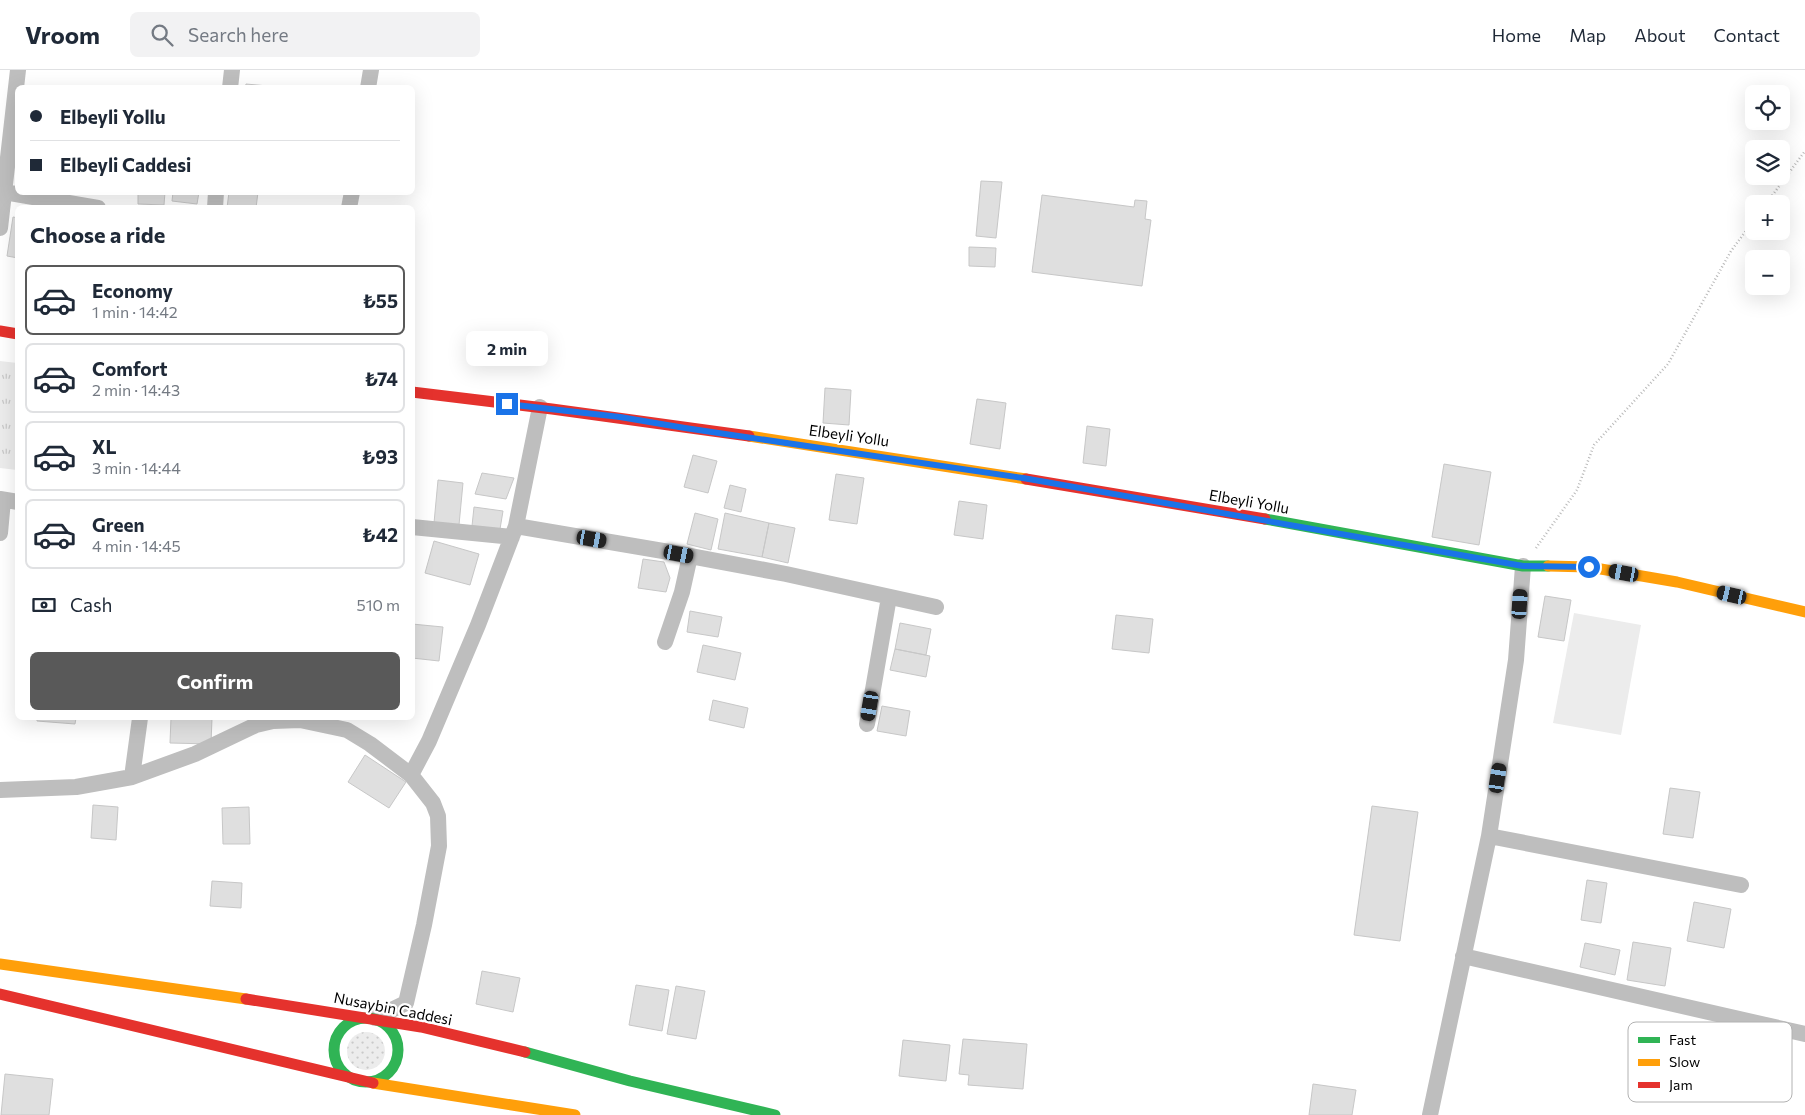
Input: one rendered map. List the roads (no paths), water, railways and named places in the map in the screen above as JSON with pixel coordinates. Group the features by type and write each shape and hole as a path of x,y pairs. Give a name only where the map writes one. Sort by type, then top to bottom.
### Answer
{"main road":[{"path":"0,331 15,334"},
{"name":"Elbeyli Yollu","path":"415,392 620,417 1023,478 1523,566 1589,567 1677,582 1805,612"},
{"name":"Nusaybin Caddesi","path":"0,964 375,1019 520,1051 630,1081 774,1115"},
{"path":"0,994 359,1082 415,1089 575,1115"},
{"path":"364,1017 375,1019 385,1023 393,1031 398,1041 399,1052 390,1072 381,1079 359,1082 349,1078 339,1067 334,1052 335,1042 339,1032 350,1022 364,1017"}],"street":[{"path":"16,85 18,70"},
{"path":"230,85 232,70"},
{"path":"368,85 371,70"},
{"path":"0,228 15,96"},
{"path":"4,192 15,194"},
{"path":"22,195 80,205"},
{"path":"411,775 429,741 452,688 514,532 540,407"},
{"path":"0,534 7,500"},
{"path":"415,527 514,532 690,556 786,574 936,607"},
{"path":"665,642 682,592 690,556"},
{"path":"1430,1115 1489,836 1516,660 1523,566"},
{"path":"867,724 889,597"},
{"path":"132,777 140,720"},
{"path":"0,790 76,787 132,777 195,754 265,720 300,720 347,730 370,744 411,775 433,803 438,816 439,846 424,925 406,1003 375,1019"},
{"path":"1489,836 1741,885"},
{"path":"1463,956 1752,1022"},
{"path":"1792,1031 1805,1034"}]}
